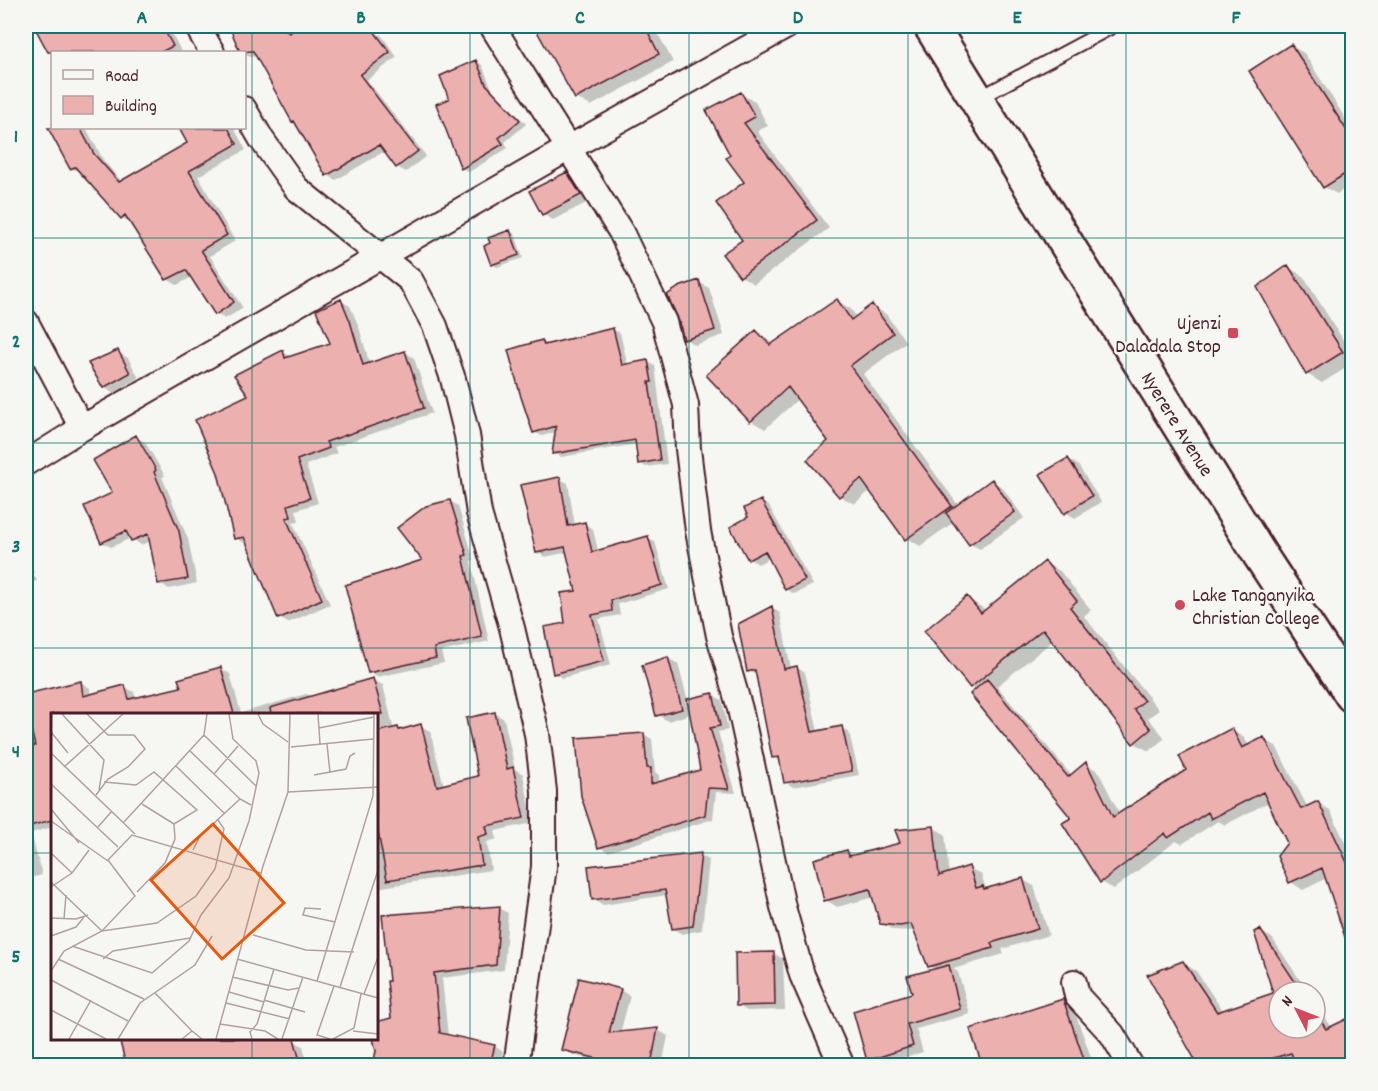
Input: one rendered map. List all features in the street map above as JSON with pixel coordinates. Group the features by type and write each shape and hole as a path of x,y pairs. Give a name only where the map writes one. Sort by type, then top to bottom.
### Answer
{"main road":[{"name":"Nyerere Avenue","path":"932,26 1260,555 1353,695"}],"street":[{"path":"197,26 211,51"},
{"path":"492,26 621,232 664,322 686,405 688,449 698,531 719,636 740,709 783,908 802,975 842,1065"},
{"path":"26,463 81,428 569,148 787,26"},
{"path":"246,112 262,140 296,188 411,281 435,326 453,379 466,435 479,513 512,628 537,734 544,791 544,867 516,1065"},
{"path":"26,322 81,428"},
{"path":"1074,982 1077,996 1112,1034 1131,1065"}],"lane":[{"path":"977,99 1114,26"}],"building":[{"path":"34,26 162,26 173,46 163,51 48,52"},
{"path":"229,26 283,26 289,33 300,26 370,26 390,52 360,75 418,151 396,168 379,145 326,176 294,121 292,122 253,51 240,51"},
{"path":"534,26 645,26 659,54 575,99"},
{"path":"1291,44 1353,140 1353,169 1323,188 1249,71"},
{"path":"476,60 486,84 520,120 499,138 503,144 461,169 436,104 449,99 440,76"},
{"path":"741,92 755,117 744,123 817,220 740,277 722,254 742,240 716,203 744,182 726,158 730,155 706,110"},
{"path":"48,128 81,129 94,154 119,182 187,143 180,129 229,129 237,144 189,171 227,235 201,250 234,302 215,315 186,270 166,280 125,215 121,219 75,167 70,169"},
{"path":"567,172 581,195 542,215 529,191"},
{"path":"510,230 519,255 491,265 484,246 490,243 488,238"},
{"path":"1288,265 1343,352 1306,375 1257,287"},
{"path":"699,280 715,330 684,340 678,318 667,295 679,287"},
{"path":"341,299 363,365 405,351 424,408 326,442 329,448 297,460 310,498 288,505 291,517 286,518 322,599 278,619 244,537 234,539 218,473 195,420 248,395 234,375 283,350 285,358 330,343 316,310"},
{"path":"837,299 851,320 872,304 893,333 850,366 952,506 905,540 861,479 839,497 807,460 828,441 788,387 750,422 706,375 756,330 770,345"},
{"path":"613,328 622,365 648,360 660,460 638,464 635,440 552,454 556,426 533,433 508,350 542,340 544,345"},
{"path":"118,350 130,373 103,388 88,363"},
{"path":"136,435 156,470 154,472 179,531 188,579 158,584 148,534 131,541 126,531 101,543 84,506 112,493 93,460"},
{"path":"1068,458 1092,496 1064,514 1040,474"},
{"path":"560,477 568,526 585,522 592,552 648,536 662,585 611,600 612,611 592,615 604,661 553,674 544,627 565,623 561,593 576,591 565,547 536,553 520,485"},
{"path":"992,479 1015,512 969,545 946,513"},
{"path":"450,500 467,555 463,556 482,637 434,648 436,658 368,673 345,585 422,560 397,528 426,506"},
{"path":"761,500 805,580 785,590 765,551 748,560 730,527 748,517 744,508"},
{"path":"1045,561 1077,601 1070,607 1144,701 1134,709 1151,729 1133,744 1043,629 970,688 924,631 967,596 981,613"},
{"path":"772,606 784,669 797,666 812,732 842,726 852,771 784,783 779,757 772,758 755,670 747,672 738,624"},
{"path":"668,657 682,709 656,716 642,665"},
{"path":"221,667 234,713 51,713 51,820 26,827 26,749 35,746 26,708 26,694 81,681 83,696 125,685 129,699 181,687 178,679"},
{"path":"373,678 383,714 271,713 270,708"},
{"path":"987,679 1068,777 1086,762 1113,817 1186,770 1179,756 1232,728 1242,748 1264,737 1301,809 1318,801 1353,875 1353,946 1348,946 1322,868 1289,883 1277,856 1287,843 1263,792 1211,819 1208,812 1168,838 1165,833 1100,883 1062,823 1071,818 970,694"},
{"path":"713,693 720,726 710,728 729,789 708,788 705,815 598,848 581,796 576,738 644,733 647,768 651,768 651,784 700,770 687,699"},
{"path":"495,712 507,769 513,767 524,818 486,826 488,834 478,837 482,865 387,880 378,833 378,732 398,727 399,730 421,724 437,786 478,776 466,718"},
{"path":"934,826 939,876 969,866 976,888 983,886 984,889 1023,878 1038,929 991,943 993,948 928,967 911,924 900,926 880,924 870,889 824,901 814,859 847,850 849,856 900,843 895,830"},
{"path":"701,853 693,926 672,929 665,890 592,900 588,866"},
{"path":"500,906 496,965 434,973 440,1033 495,1045 490,1065 373,1065 376,1051 373,1040 378,1040 378,1021 391,1018 382,915"},
{"path":"1260,929 1294,980 1269,980 1254,932"},
{"path":"774,952 775,1005 736,1006 735,953"},
{"path":"1183,961 1217,1012 1267,995 1267,1040 1327,1040 1327,1029 1353,1016 1353,1065 1296,1065 1291,1053 1249,1065 1198,1065 1147,975"},
{"path":"949,965 960,1009 907,1024 913,1046 867,1061 853,1011 912,993 907,976"},
{"path":"579,978 621,989 609,1033 658,1028 651,1065 624,1065 561,1050"},
{"path":"1063,999 1086,1065 982,1065 970,1029"},
{"path":"120,1040 295,1040 301,1065 126,1065"}],"place":[{"name":"Ujenzi Daladala Stop","path":"1233,333"},
{"name":"Lake Tanganyika Christian College","path":"1180,605"}]}
